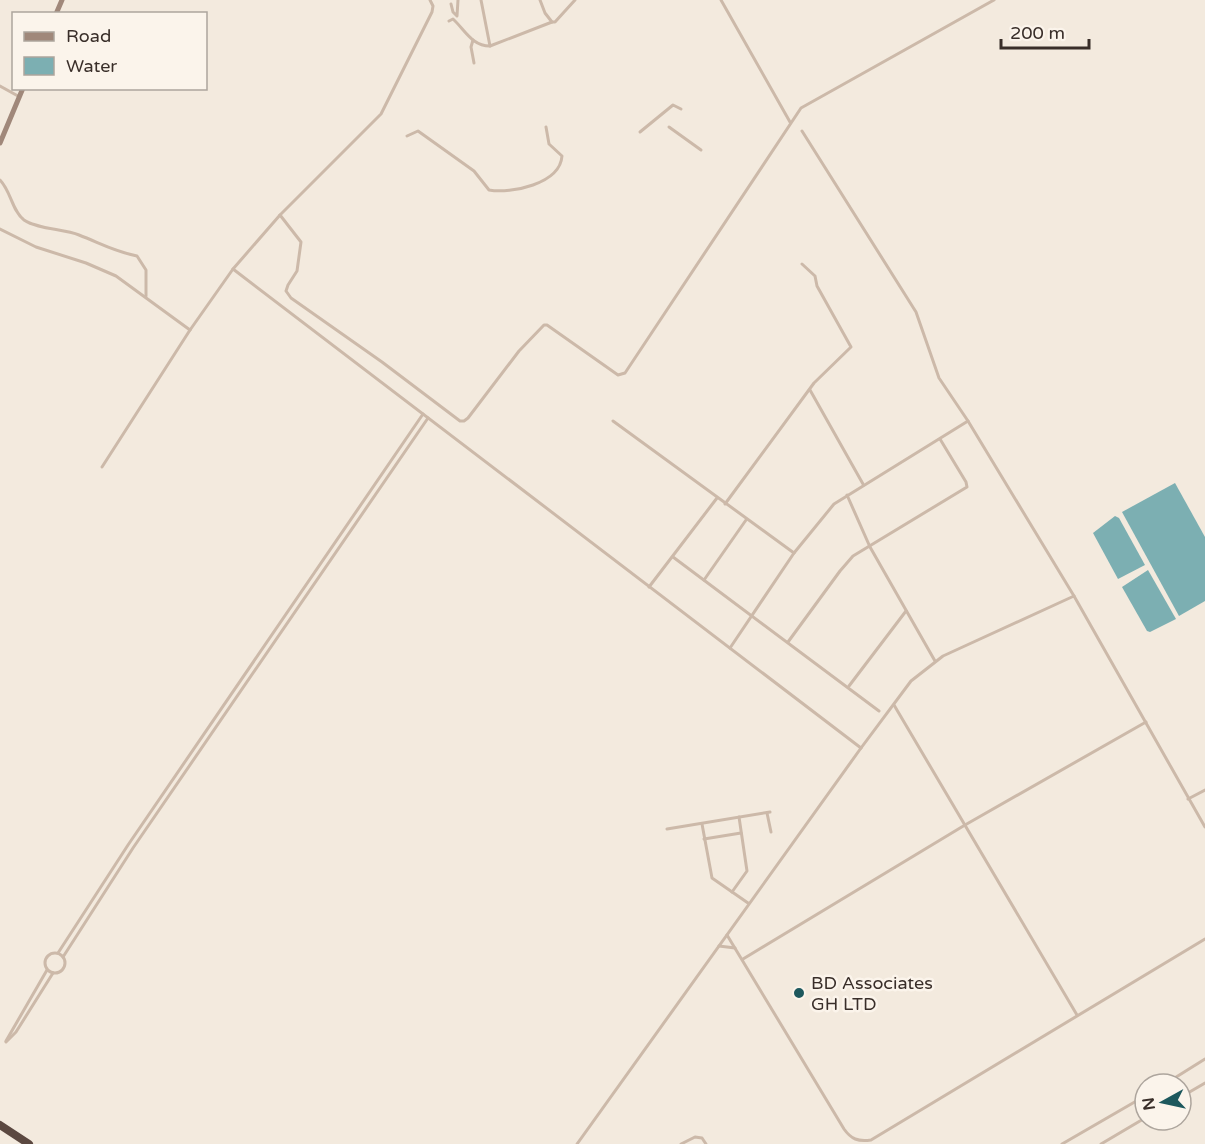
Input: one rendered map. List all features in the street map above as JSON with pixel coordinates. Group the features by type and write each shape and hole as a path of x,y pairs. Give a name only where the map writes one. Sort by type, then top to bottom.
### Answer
{"highway":[{"path":"0,1125 29,1144"},
{"path":"0,1130 22,1144"}],"main road":[{"path":"0,144 22,90"}],"street":[{"path":"451,4 457,16 458,0"},
{"path":"481,0 490,46"},
{"path":"540,0 545,13 552,22"},
{"path":"449,21 453,19 472,40 482,46 490,46 560,18 575,0"},
{"path":"721,0 790,122"},
{"path":"280,215 301,242 297,271 286,291 291,298 329,323 460,421 464,421 519,351 544,325 618,375 625,373 790,122 807,103 994,0"},
{"path":"102,467 190,330 233,269 280,215 381,114 432,12 432,1"},
{"path":"472,40 471,51 474,63"},
{"path":"0,86 20,98"},
{"path":"640,132 673,105 681,109"},
{"path":"407,136 418,131 474,171 489,190 515,190 548,179 562,161 560,153 549,144 546,127"},
{"path":"669,127 701,150"},
{"path":"802,131 916,312 939,378 968,421 1074,596 1205,828"},
{"path":"0,180 7,189 19,215 27,222 78,234 109,249 136,256 146,270 146,296"},
{"path":"0,229 36,247 108,272 146,296 190,330"},
{"path":"725,504 810,390 824,373 849,351 850,344 817,286 815,276 802,264"},
{"path":"233,269 861,748"},
{"path":"810,390 864,484"},
{"path":"53,974 46,970 44,963 47,956 58,953 128,845 423,414"},
{"path":"63,957 133,848 428,417"},
{"path":"613,421 725,504 795,552"},
{"path":"730,648 795,552 834,504 968,421"},
{"path":"788,642 840,571 854,556 967,487 940,439"},
{"path":"847,495 870,547 935,661"},
{"path":"649,587 717,498"},
{"path":"704,580 747,519"},
{"path":"674,557 879,711"},
{"path":"577,1144 748,903 911,681 935,661 1074,596"},
{"path":"848,687 906,611"},
{"path":"894,705 1077,1015"},
{"path":"743,958 965,825 1146,722"},
{"path":"1188,799 1205,790"},
{"path":"667,829 769,812 771,832"},
{"path":"732,892 747,871 739,817"},
{"path":"702,824 712,878 748,903"},
{"path":"704,839 742,832"},
{"path":"727,935 743,958 844,1129 850,1137 863,1142 871,1140 918,1113 1205,939"},
{"path":"719,946 735,948"},
{"path":"46,970 6,1042 16,1032 53,974 63,970 65,964 63,957 58,953"},
{"path":"1184,1072 1205,1059"},
{"path":"1062,1144 1133,1103"},
{"path":"1101,1144 1133,1125"},
{"path":"681,1144 698,1137 702,1138 706,1144"}],"water":[{"path":"1175,483 1205,537 1205,601 1179,616 1122,512"},
{"path":"1115,516 1119,518 1145,565 1118,579 1093,533"},
{"path":"1148,570 1176,619 1150,632 1147,631 1122,587"}],"place":[{"name":"BD Associates GH LTD","path":"799,993"}]}
